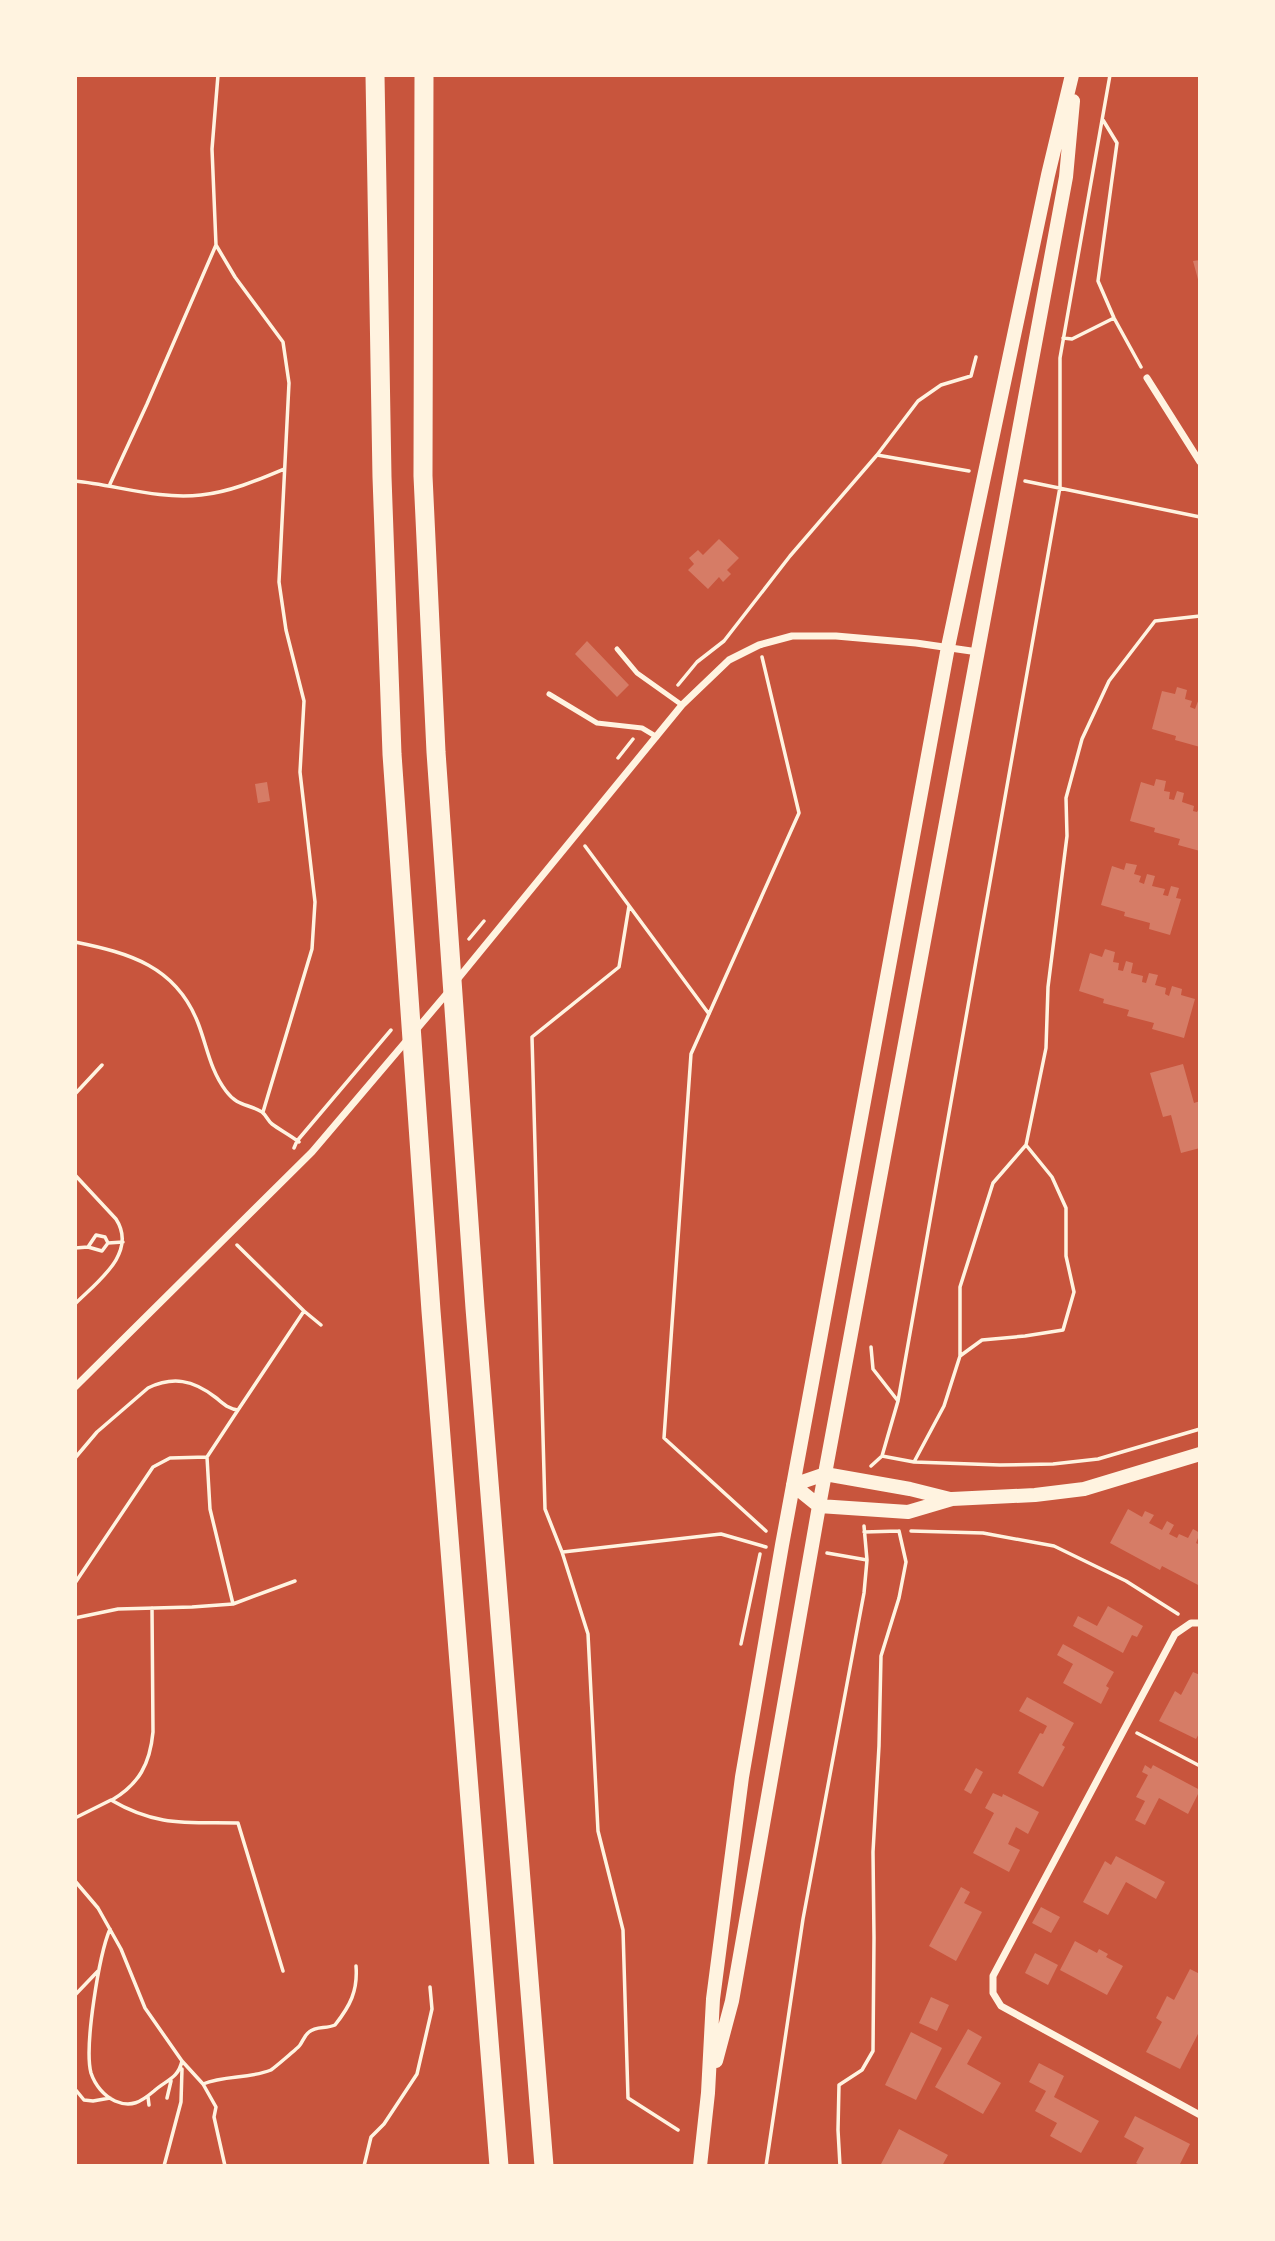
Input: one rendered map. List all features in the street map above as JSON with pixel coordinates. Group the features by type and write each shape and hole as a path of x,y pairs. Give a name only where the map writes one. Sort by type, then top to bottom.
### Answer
{"highway":[{"path":"374,75 382,477 392,754 433,1339 499,2166"},
{"path":"427,75 424,128 423,476 436,752 477,1321 544,2166"}],"main road":[{"path":"700,2166 708,2093 713,1999 742,1777 782,1545 948,648 1048,175 1073,75"},
{"path":"708,2093 732,2001 819,1506 1066,177 1073,75"},
{"path":"793,1485 825,1474 952,1499 1008,1497 1084,1489 1200,1454"},
{"path":"793,1485 819,1506 864,1511 908,1512 952,1499"}],"street":[{"path":"1147,378 1200,461"},
{"path":"75,1387 312,1152 524,901 682,705 729,660 759,645 793,636 825,636 978,652"},
{"path":"1196,1623 1175,1634 993,1976 993,1993 1001,2006 1200,2115"}],"lane":[{"path":"617,649 637,673 682,705"},
{"path":"549,694 597,723 642,728 657,737"}],"path":[{"path":"110,484 216,245 212,149 218,75"},
{"path":"868,1481 871,1465 882,1456 898,1401 1060,487 1060,358 1110,75"},
{"path":"1103,120 1116,143 1098,281 1114,318 1147,378"},
{"path":"216,245 235,277 283,342 289,383 279,582 286,630 304,701 300,772 316,902 312,949 263,1112"},
{"path":"1063,338 1072,339 1114,318"},
{"path":"668,697 698,662 724,641 790,556 877,455 918,401 941,385 971,376 976,357"},
{"path":"877,455 973,471"},
{"path":"75,481 110,484 170,495 201,495 249,484 284,469"},
{"path":"1023,481 1200,517"},
{"path":"914,1462 944,1406 960,1356 960,1287 993,1183 1026,1145 1046,1048 1048,987 1068,836 1066,798 1082,739 1109,681 1155,621 1200,616"},
{"path":"759,645 799,813 691,1054 664,1438 782,1545"},
{"path":"617,759 642,728"},
{"path":"577,835 709,1013"},
{"path":"629,906 618,967 532,1037 545,1509 589,1634 598,1831 623,1930 628,2098 678,2130"},
{"path":"75,942 129,955 147,963 171,981 194,1014 218,1080 237,1103 263,1112 271,1124 312,1152"},
{"path":"75,1094 102,1065"},
{"path":"960,1356 982,1340 1063,1330 1074,1292 1066,1256 1066,1208 1052,1177 1026,1145"},
{"path":"75,1175 116,1219 121,1227 123,1242 114,1264 75,1304"},
{"path":"88,1247 96,1235 105,1237 108,1243"},
{"path":"228,1236 321,1325"},
{"path":"75,1248 88,1247 102,1251 108,1243 123,1242"},
{"path":"233,1604 210,1509 207,1457 304,1311"},
{"path":"871,1347 873,1368 898,1401"},
{"path":"75,1458 97,1432 140,1394 158,1383 178,1380 189,1382 225,1406 238,1410"},
{"path":"882,1456 914,1462 1053,1464 1097,1459 1200,1429"},
{"path":"75,1583 153,1468 170,1458 207,1457"},
{"path":"766,2166 803,1919 864,1593 867,1560 864,1511"},
{"path":"840,2166 839,2085 862,2070 873,2051 873,1852 881,1656 899,1598 906,1562 899,1531"},
{"path":"864,1532 982,1533 1054,1546 1126,1581 1196,1623"},
{"path":"562,1552 721,1534 762,1547 782,1545"},
{"path":"75,1618 118,1608 233,1604 295,1581"},
{"path":"75,1818 124,1793 141,1776 150,1752 153,1732 152,1608"},
{"path":"1126,1727 1200,1766"},
{"path":"111,1800 152,1819 171,1822 238,1823 283,1971"},
{"path":"75,1881 98,1908 110,1929 145,2008 182,2062 203,2084 216,2107 214,2117 225,2166"},
{"path":"110,1929 99,1970 90,2039 90,2065 96,2085 110,2098 128,2105 135,2104 171,2081 180,2070 182,2062"},
{"path":"203,2084 234,2077 248,2077 272,2069 297,2049 309,2032 315,2028 335,2025 354,1996 358,1983 356,1966"},
{"path":"75,1995 99,1970"},
{"path":"364,2166 371,2137 384,2124 417,2074 432,2009 430,1987"},
{"path":"164,2166 181,2102 182,2062"},
{"path":"167,2098 171,2081"},
{"path":"75,2089 84,2100 110,2098"},
{"path":"148,2097 149,2105"}],"building":[{"path":"1200,260 1200,283 1199,283 1193,261"},
{"path":"719,539 739,558 727,570 731,574 723,582 719,577 708,589 688,570 694,564 689,558 698,550 703,555"},
{"path":"587,641 629,685 617,697 575,654"},
{"path":"1177,687 1187,690 1185,699 1192,701 1190,707 1195,709 1200,696 1200,747 1175,740 1176,736 1152,729 1162,691 1175,694"},
{"path":"1156,779 1166,781 1164,791 1170,792 1169,799 1174,800 1177,791 1184,793 1182,802 1194,806 1193,811 1197,812 1200,806 1200,851 1178,845 1180,839 1154,832 1155,828 1130,821 1141,782 1154,786"},
{"path":"267,782 270,801 258,803 255,784"},
{"path":"1126,863 1137,865 1134,874 1141,876 1139,882 1144,884 1147,874 1155,876 1152,886 1165,889 1163,895 1168,896 1171,886 1179,888 1176,898 1181,899 1170,935 1149,929 1150,923 1124,916 1125,912 1101,905 1112,866 1124,870"},
{"path":"1105,949 1115,952 1113,962 1119,963 1118,970 1123,971 1126,961 1133,963 1131,973 1143,976 1142,982 1146,983 1149,973 1158,975 1155,985 1166,988 1165,994 1169,996 1172,986 1182,989 1181,995 1195,999 1184,1038 1152,1029 1154,1023 1127,1016 1129,1010 1103,1003 1104,999 1079,991 1090,953 1102,957"},
{"path":"1183,1064 1194,1103 1200,1101 1200,1148 1181,1153 1171,1115 1163,1117 1150,1073"},
{"path":"1128,1509 1142,1517 1145,1511 1154,1515 1149,1523 1162,1530 1167,1521 1174,1525 1169,1534 1177,1538 1179,1534 1188,1538 1193,1529 1200,1533 1196,1543 1200,1545 1200,1586 1162,1566 1160,1570 1110,1543"},
{"path":"1108,1606 1143,1626 1137,1637 1132,1635 1123,1653 1073,1626 1078,1616 1097,1626"},
{"path":"1063,1644 1114,1672 1106,1686 1109,1688 1101,1704 1063,1683 1073,1664 1057,1655"},
{"path":"1193,1672 1200,1675 1200,1732 1196,1739 1159,1721 1175,1691 1181,1695"},
{"path":"1027,1697 1074,1723 1062,1745 1065,1747 1043,1787 1018,1773 1040,1733 1043,1734 1047,1726 1019,1711"},
{"path":"1145,1765 1151,1769 1153,1765 1200,1790 1188,1814 1159,1798 1145,1825 1135,1820 1145,1801 1136,1797 1148,1775 1142,1772"},
{"path":"976,1768 983,1772 971,1794 964,1790"},
{"path":"993,1793 1002,1797 1003,1794 1039,1812 1028,1834 1016,1827 1008,1844 1020,1850 1009,1872 973,1853 994,1813 985,1808"},
{"path":"1116,1856 1165,1882 1156,1899 1126,1882 1108,1915 1083,1902 1105,1861 1111,1865"},
{"path":"961,1887 970,1892 964,1903 982,1912 956,1961 929,1946"},
{"path":"1041,1907 1060,1917 1051,1933 1032,1923"},
{"path":"1075,1941 1097,1953 1099,1949 1108,1954 1106,1957 1123,1966 1107,1995 1060,1970"},
{"path":"1035,1953 1058,1965 1048,1985 1025,1973"},
{"path":"1190,1969 1200,1974 1200,2030 1180,2069 1146,2052 1162,2022 1156,2018 1167,1996 1174,2000"},
{"path":"931,1997 949,2005 937,2031 919,2023"},
{"path":"968,2029 982,2037 967,2064 1001,2083 983,2114 935,2087"},
{"path":"911,2032 942,2048 916,2100 885,2085"},
{"path":"1039,2063 1064,2076 1054,2097 1099,2121 1081,2153 1050,2136 1057,2123 1035,2111 1046,2091 1029,2082"},
{"path":"1135,2116 1190,2144 1179,2166 1142,2166 1136,2163 1144,2148 1124,2137"},
{"path":"899,2129 948,2155 942,2166 880,2166"}]}
